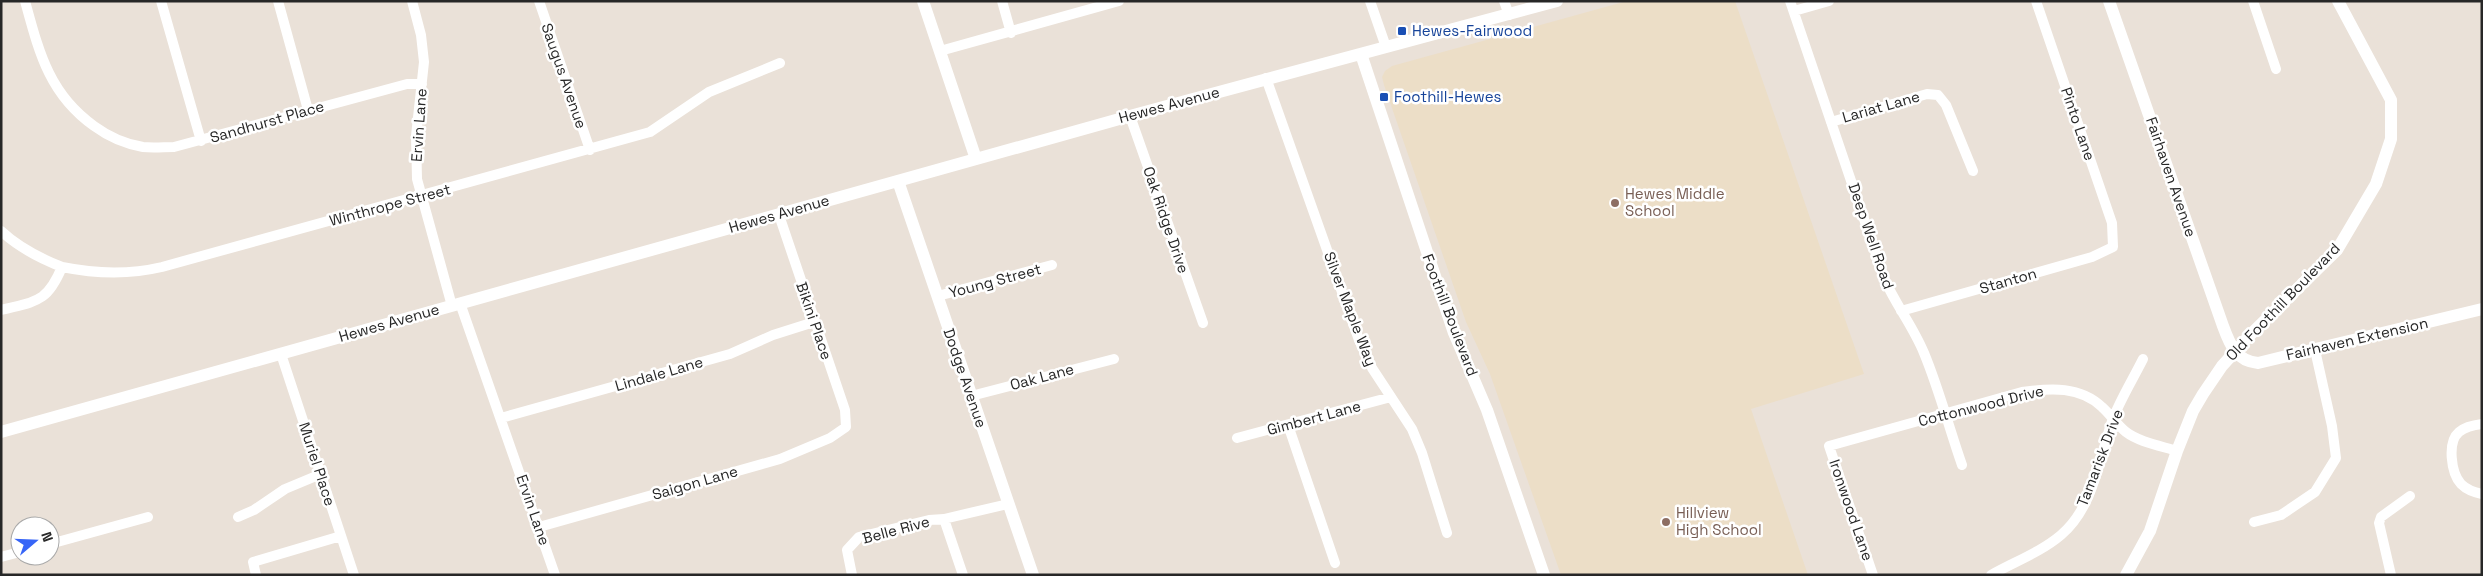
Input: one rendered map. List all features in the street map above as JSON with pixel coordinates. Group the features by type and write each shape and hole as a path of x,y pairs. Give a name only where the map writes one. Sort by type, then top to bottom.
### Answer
{"street":[{"name":"Sandhurst Place","path":"25,1 38,50 51,80 65,102 85,120 111,138 144,147 174,147 201,141 407,84 422,84"},
{"path":"161,1 201,141"},
{"path":"278,1 308,110"},
{"name":"Ervin Lane","path":"412,1 421,35 424,62 416,143 417,179 421,196 456,304 501,418 555,575"},
{"name":"Saugus Avenue","path":"539,1 590,150"},
{"path":"923,1 976,159"},
{"path":"1002,1 1011,33"},
{"path":"940,51 1011,33 1119,1"},
{"path":"1370,1 1386,47"},
{"path":"1504,1 1509,15"},
{"name":"Hewes Avenue","path":"1,432 1266,78 1557,1"},
{"path":"1792,6 1830,1"},
{"name":"Pinto Lane","path":"2036,1 2112,223 2113,247"},
{"name":"Fairhaven Avenue","path":"2109,1 2223,326 2235,351"},
{"path":"2253,1 2276,68"},
{"name":"Old Foothill Boulevard","path":"2126,575 2150,531 2176,451 2198,402 2235,351 2336,250 2376,184 2391,139 2391,100 2338,1"},
{"name":"Deep Well Road","path":"1792,6 1884,278 1925,354 1962,465"},
{"name":"Foothill Boulevard","path":"1361,54 1454,333 1487,410 1544,575"},
{"name":"Winthrope Street","path":"1,231 34,255 62,267 108,274 136,273 650,132 709,92 780,63"},
{"name":"Silver Maple Way","path":"1266,78 1359,340 1372,368 1412,428 1422,453 1447,532"},
{"name":"Lariat Lane","path":"1831,122 1928,94 1938,94 1946,105 1973,170"},
{"name":"Oak Ridge Drive","path":"1130,116 1203,323"},
{"name":"Dodge Avenue","path":"898,181 1033,575"},
{"name":"Bikini Place","path":"778,215 845,410 846,427"},
{"name":"Stanton","path":"1901,311 2092,257 2113,247"},
{"name":"Young Street","path":"938,296 1052,266"},
{"path":"1,310 38,300 48,294 55,286 62,267"},
{"name":"Fairhaven Extension","path":"2235,351 2242,359 2258,363 2482,310"},
{"name":"Lindale Lane","path":"501,418 730,354 773,335 814,322"},
{"path":"2254,522 2281,515 2316,492 2336,458 2334,435 2315,350"},
{"name":"Muriel Place","path":"280,354 354,575"},
{"name":"Oak Lane","path":"971,396 1114,358"},
{"name":"Tamarisk Drive","path":"1991,575 2041,549 2062,535 2072,524 2093,485 2113,419 2143,359"},
{"name":"Cottonwood Drive","path":"1829,446 2022,392 2049,388 2072,391 2088,397 2100,405 2127,433 2136,438 2176,451"},
{"name":"Gimbert Lane","path":"1237,438 1391,397"},
{"path":"2482,424 2459,432 2454,438 2451,448 2459,482 2468,491 2482,494"},
{"path":"1288,425 1335,563"},
{"name":"Saigon Lane","path":"539,527 780,459 830,438 846,427"},
{"name":"Ironwood Lane","path":"1829,446 1873,575"},
{"path":"238,517 254,510 285,488 321,474"},
{"path":"2392,575 2379,523 2382,517 2410,496"},
{"name":"Belle Rive","path":"852,575 847,550 858,537 1008,504"},
{"path":"60,541 148,517"},
{"name":"Belle Rive","path":"944,519 963,575"},
{"path":"256,575 253,562 341,536"}],"shaded area":[{"name":"Hewes Middle School","path":"1627,1 1735,1 1864,374 1751,409 1808,575 1561,575 1490,374 1466,322 1384,85 1382,77 1385,71 1392,66"}],"place":[{"name":"Hewes-Fairwood","path":"1402,31"},
{"name":"Foothill-Hewes","path":"1384,97"},
{"name":"Hewes Middle School","path":"1615,203"},
{"name":"Hillview High School","path":"1666,522"}]}
